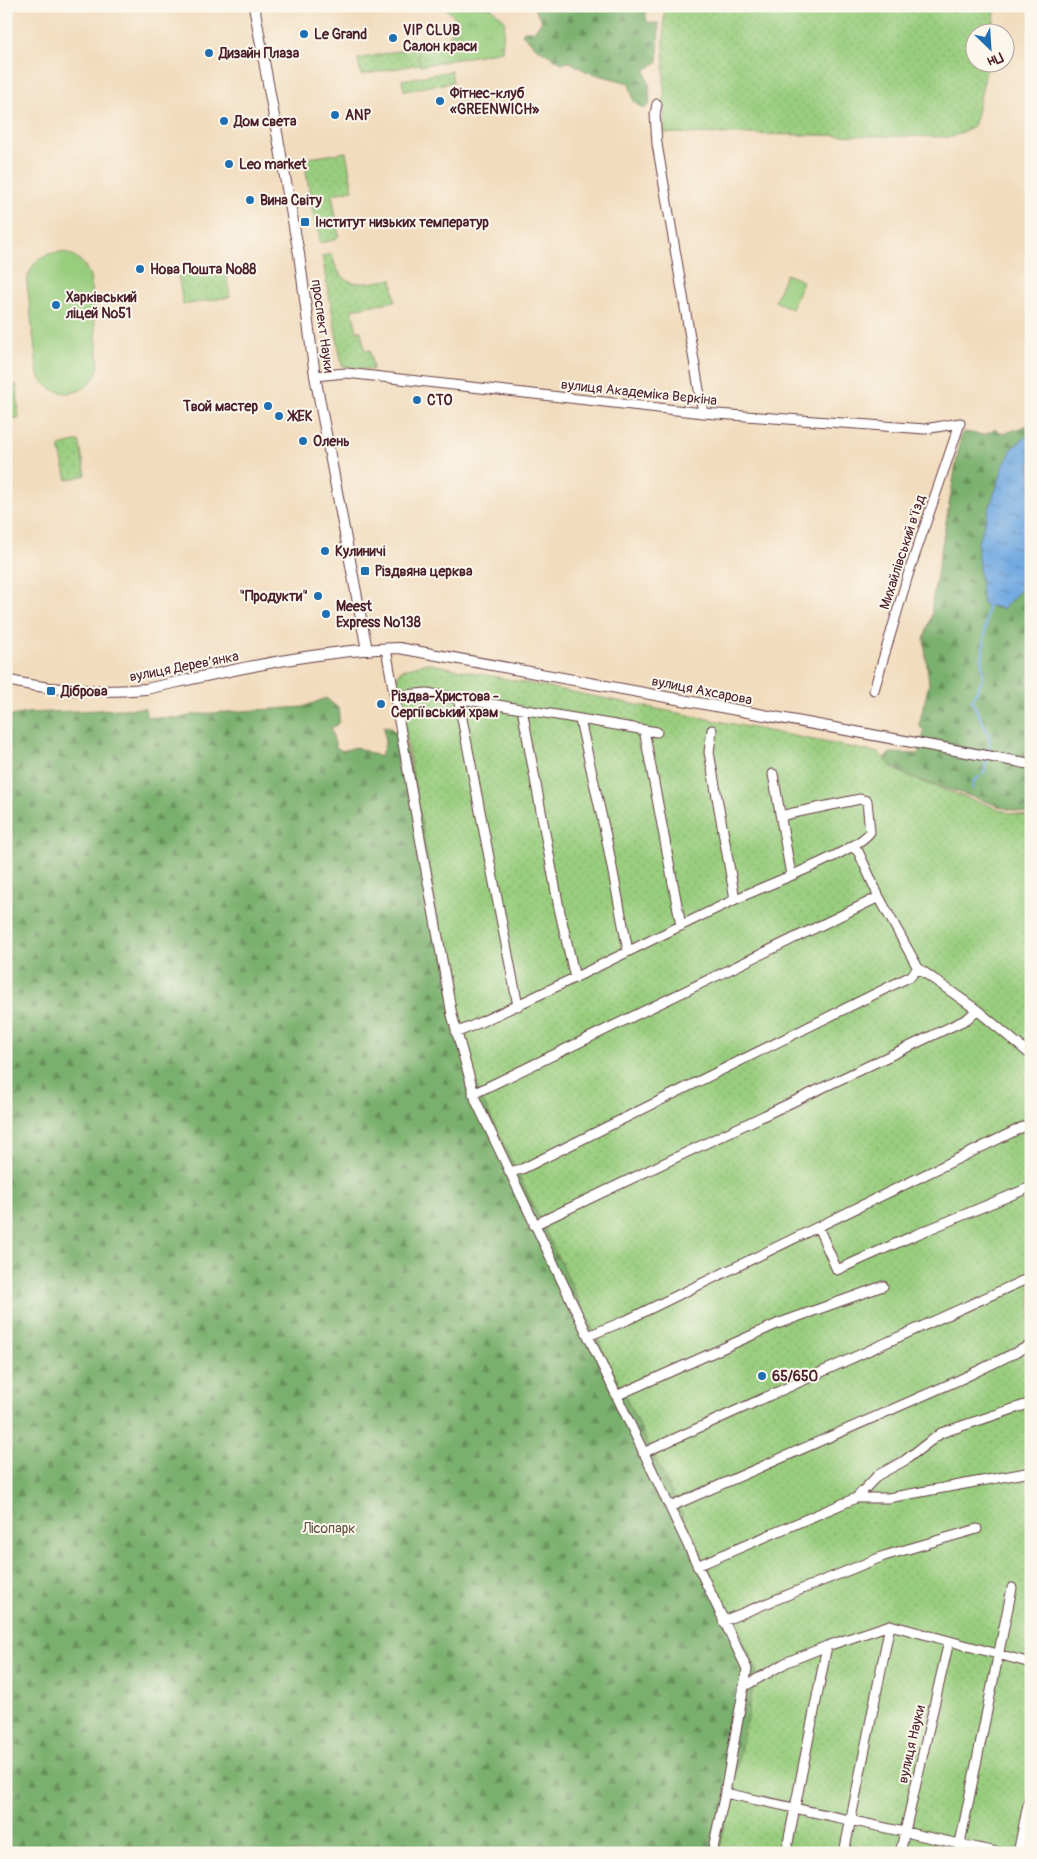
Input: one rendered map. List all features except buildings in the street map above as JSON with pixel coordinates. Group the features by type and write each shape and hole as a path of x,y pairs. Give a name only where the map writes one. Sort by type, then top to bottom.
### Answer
{"main road":[{"name":"проспект Науки","path":"254,6 299,254 316,376 367,650"},
{"name":"вулиця Ахсарова","path":"367,650 386,649 428,653 869,736 1031,764"},
{"name":"вулиця Дерев’янка","path":"6,680 62,690 124,691 146,689 262,665 367,650"}],"street":[{"path":"658,104 655,114 657,144 703,413"},
{"name":"вулиця Академіка Вєркіна","path":"316,376 346,374 703,413 925,429 960,423"},
{"name":"Михайлівський в'їзд","path":"874,690 908,575 960,423"},
{"path":"386,649 456,1033 473,1094 746,1669 725,1793 712,1853"},
{"path":"395,696 427,693 657,732"},
{"path":"458,698 518,1006"},
{"path":"522,709 559,908 575,978"},
{"path":"580,720 606,836 628,951"},
{"path":"644,730 681,926"},
{"path":"712,730 709,752 735,899"},
{"path":"773,774 791,875"},
{"path":"456,1033 518,1006 735,899 852,847 870,832 868,805 864,800 788,813 781,819"},
{"path":"852,847 858,851 879,897 918,968 977,1010 1031,1055"},
{"path":"473,1094 879,897"},
{"path":"509,1172 522,1169 912,976 918,968"},
{"path":"534,1225 958,1024 977,1010"},
{"path":"588,1336 627,1320 1031,1123"},
{"path":"818,1227 837,1270 1031,1187"},
{"path":"643,1453 1031,1277"},
{"path":"616,1396 777,1324 883,1286"},
{"path":"670,1507 959,1380 1031,1345"},
{"path":"697,1566 856,1498 878,1475 904,1461 941,1433 1031,1403"},
{"path":"856,1498 888,1498 1031,1472"},
{"path":"723,1621 884,1556 977,1529"},
{"path":"959,1848 997,1654 1012,1588"},
{"path":"743,1687 786,1662 890,1625 1031,1663"},
{"path":"844,1853 890,1625"},
{"name":"вулиця Науки","path":"900,1853 949,1642"},
{"path":"786,1853 827,1646"},
{"path":"1018,1853 1031,1790"},
{"path":"725,1793 905,1831 959,1848 1001,1853"}],"green space":[{"path":"444,6 489,6 505,20 502,51 420,66 417,49 444,43 459,22"},
{"path":"536,6 646,6 646,20 651,23 659,23 658,62 645,70 649,85 650,104 644,109 634,102 629,83 587,72 570,62 562,63 537,48 522,34 524,31 534,31 542,21 535,10"},
{"path":"664,6 996,6 994,22 964,22 964,72 986,72 974,126 952,137 664,133"},
{"path":"417,47 420,64 361,75 358,59"},
{"path":"451,71 453,82 404,91 402,80"},
{"path":"346,152 353,190 332,194 339,235 335,240 319,243 319,230 316,229 306,172 307,168 303,159"},
{"path":"62,252 72,255 79,260 90,276 99,365 95,376 89,384 81,390 63,393 53,390 38,375 27,283 28,276 38,260 49,254"},
{"path":"332,254 341,274 354,282 362,283 392,279 395,301 352,309 357,331 361,331 365,351 370,350 373,370 342,366 322,256"},
{"path":"225,266 230,297 183,305 178,274"},
{"path":"786,274 803,281 792,309 775,301"},
{"path":"6,385 17,385 19,418 6,419"},
{"path":"1031,424 1031,814 1005,808 911,777 883,759 890,753 918,754 924,732 919,725 929,684 924,639 932,614 932,603 961,435 963,432 984,435 996,429 1003,434"},
{"path":"79,441 86,475 67,480 59,446"},
{"path":"426,663 879,753 895,770 925,783 1010,813 1031,817 1031,1853 719,1853 757,1670 480,1095 458,1028 396,680 401,670"},
{"name":"Лісопарк","path":"326,698 339,709 339,723 331,729 336,747 342,751 356,747 380,757 385,745 384,726 390,727 396,733 402,730 480,1095 757,1670 719,1853 6,1853 6,717 27,713 145,708 147,717 180,718 197,714 303,707"}],"water":[{"path":"1031,433 1031,578 1003,609 983,604 978,542 1004,465 1013,447"}],"waterway":[{"path":"988,603 982,661 983,678 972,700 988,733 989,754"},
{"path":"984,773 987,760"},
{"path":"973,789 973,782 979,777"}],"place":[{"name":"Le Grand","path":"304,34"},
{"name":"VIP CLUB Салон краси","path":"393,38"},
{"name":"Дизайн Плаза","path":"209,53"},
{"name":"Фітнес-клуб «GREENWICH»","path":"440,101"},
{"name":"ANP","path":"335,115"},
{"name":"Дом света","path":"224,121"},
{"name":"Leo market","path":"229,164"},
{"name":"Вина Світу","path":"250,200"},
{"name":"Інститут низьких температур","path":"305,222"},
{"name":"Нова Пошта №88","path":"140,269"},
{"name":"Харківський ліцей №51","path":"56,305"},
{"name":"СТО","path":"417,400"},
{"name":"Твой мастер","path":"268,406"},
{"name":"ЖЕК","path":"279,416"},
{"name":"Олень","path":"303,441"},
{"name":"Кулиничі","path":"325,551"},
{"name":"Різдвяна церква","path":"365,571"},
{"name":"\"Продукти\"","path":"318,596"},
{"name":"Meest Express №138","path":"326,614"},
{"name":"Діброва","path":"51,691"},
{"name":"Різдва-Христова - Сергіївський храм","path":"381,704"},
{"name":"65/650","path":"762,1376"}]}
